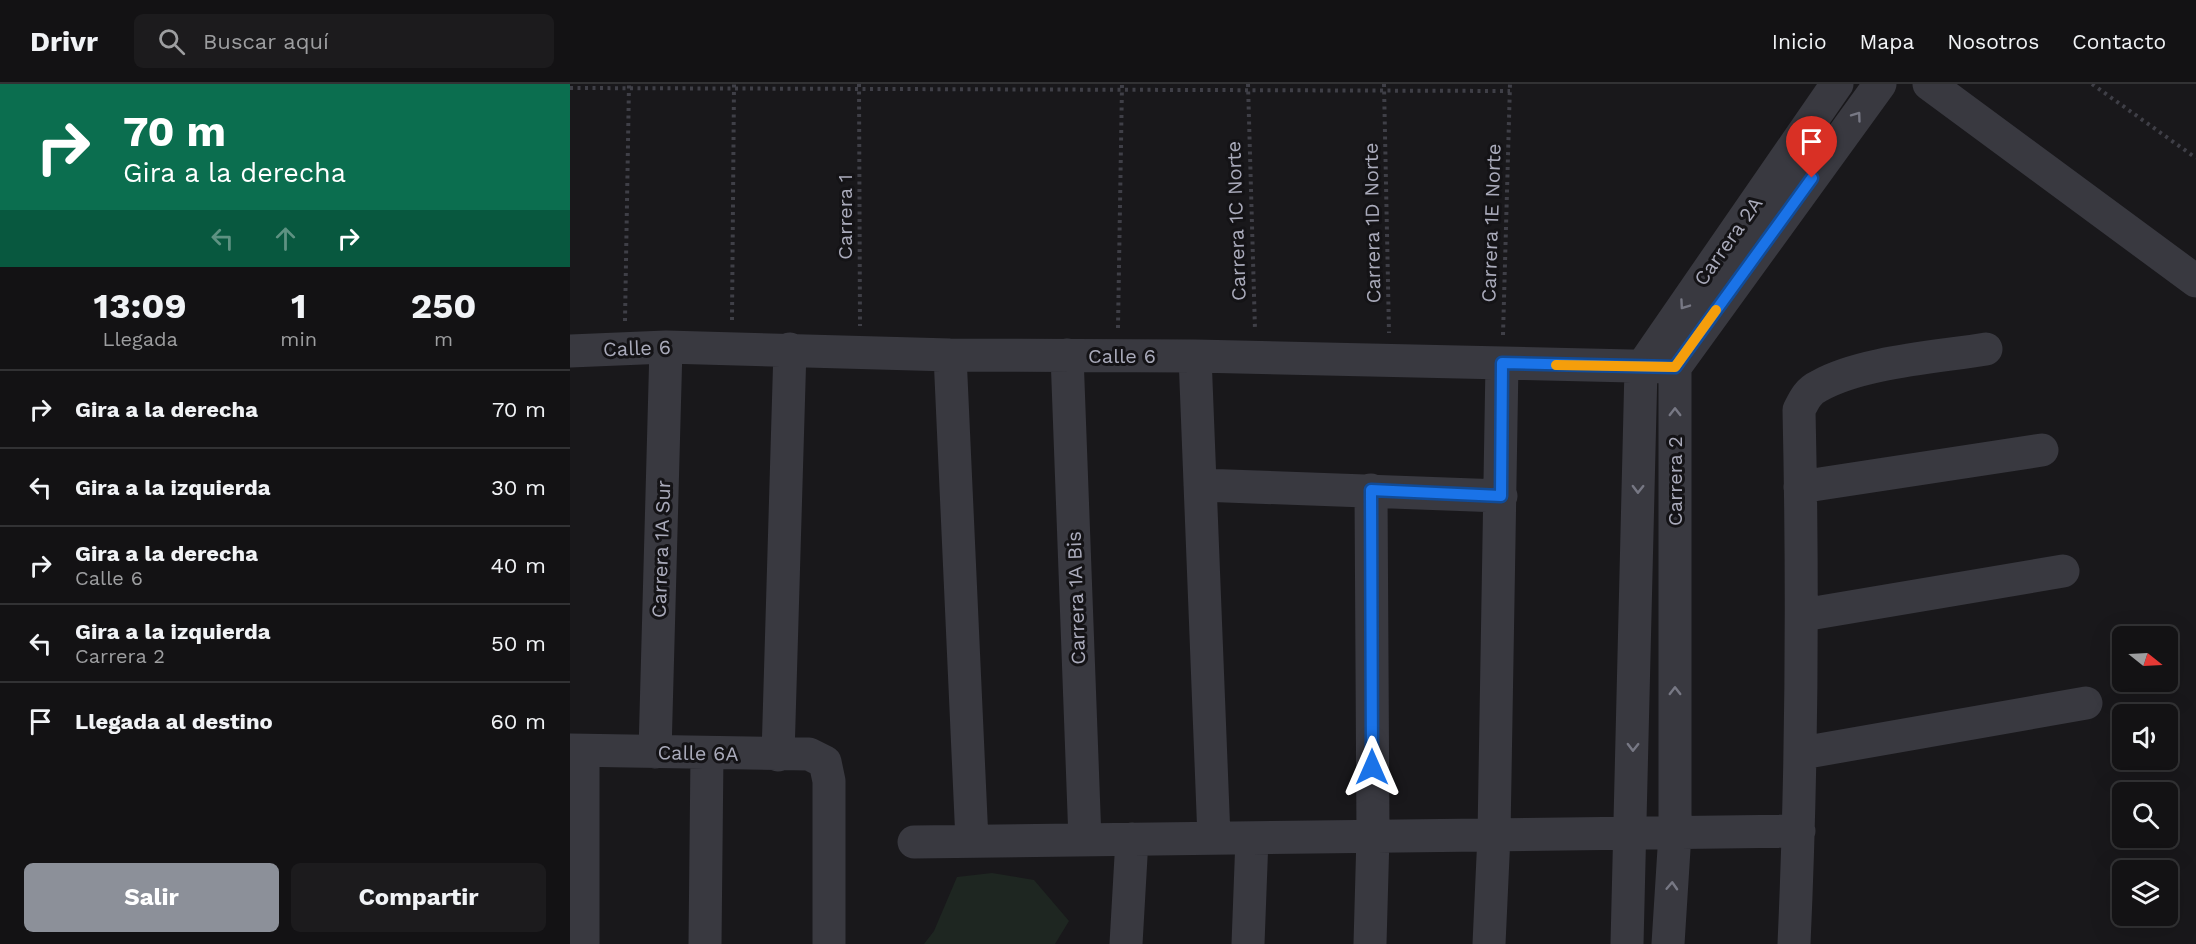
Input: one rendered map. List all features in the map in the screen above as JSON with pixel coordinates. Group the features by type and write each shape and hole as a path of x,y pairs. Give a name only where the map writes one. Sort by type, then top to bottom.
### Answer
{"street":[{"name":"Carrera 2A","path":"1641,368 1837,84"},
{"path":"1675,367 1880,84"},
{"path":"1929,84 2196,281"},
{"name":"Calle 6","path":"570,351 666,347 860,350 950,355 1195,356 1675,367"},
{"name":"Carrera 1A Sur","path":"655,752 666,347"},
{"path":"778,755 790,349"},
{"path":"1794,944 1802,753 1803,615 1798,410 1806,395 1818,386 1842,376 1881,366 1986,349"},
{"path":"950,355 972,841"},
{"name":"Carrera 1A Bis","path":"1066,355 1085,840"},
{"path":"1195,356 1214,838"},
{"path":"1489,944 1494,835 1502,363"},
{"name":"Carrera 2","path":"1668,944 1675,833 1675,367"},
{"name":"Carrera 2","path":"1627,944 1641,368"},
{"path":"1800,487 2042,450"},
{"path":"1200,485 1501,496"},
{"path":"1370,944 1373,836 1371,490"},
{"path":"1803,615 2063,571"},
{"path":"1802,753 2086,703"},
{"path":"576,751 583,944"},
{"name":"Calle 6A","path":"576,751 809,754 825,762 830,781 829,944"},
{"path":"705,944 707,753"},
{"path":"914,842 1799,831"},
{"path":"1248,944 1252,838"},
{"path":"1126,944 1132,839"}],"path":[{"name":"Carrera 1","path":"859,84 860,350"},
{"path":"1117,355 1122,84"},
{"name":"Carrera 1C Norte","path":"1248,84 1255,357"},
{"name":"Carrera 1D Norte","path":"1384,84 1390,361"},
{"name":"Carrera 1E Norte","path":"1502,363 1510,84"},
{"path":"2092,84 2196,158"},
{"path":"570,88 629,86 859,91 1510,91"},
{"path":"624,348 629,86"},
{"path":"732,348 734,87"}],"shaded area":[{"path":"992,873 1034,880 1069,921 1055,944 924,944 934,931 957,877"}],"slow traffic":[{"path":"1556,365 1675,367 1716,310"}],"route":[{"path":"1372,767 1371,490 1501,496 1502,363 1675,367 1812,178"}]}
